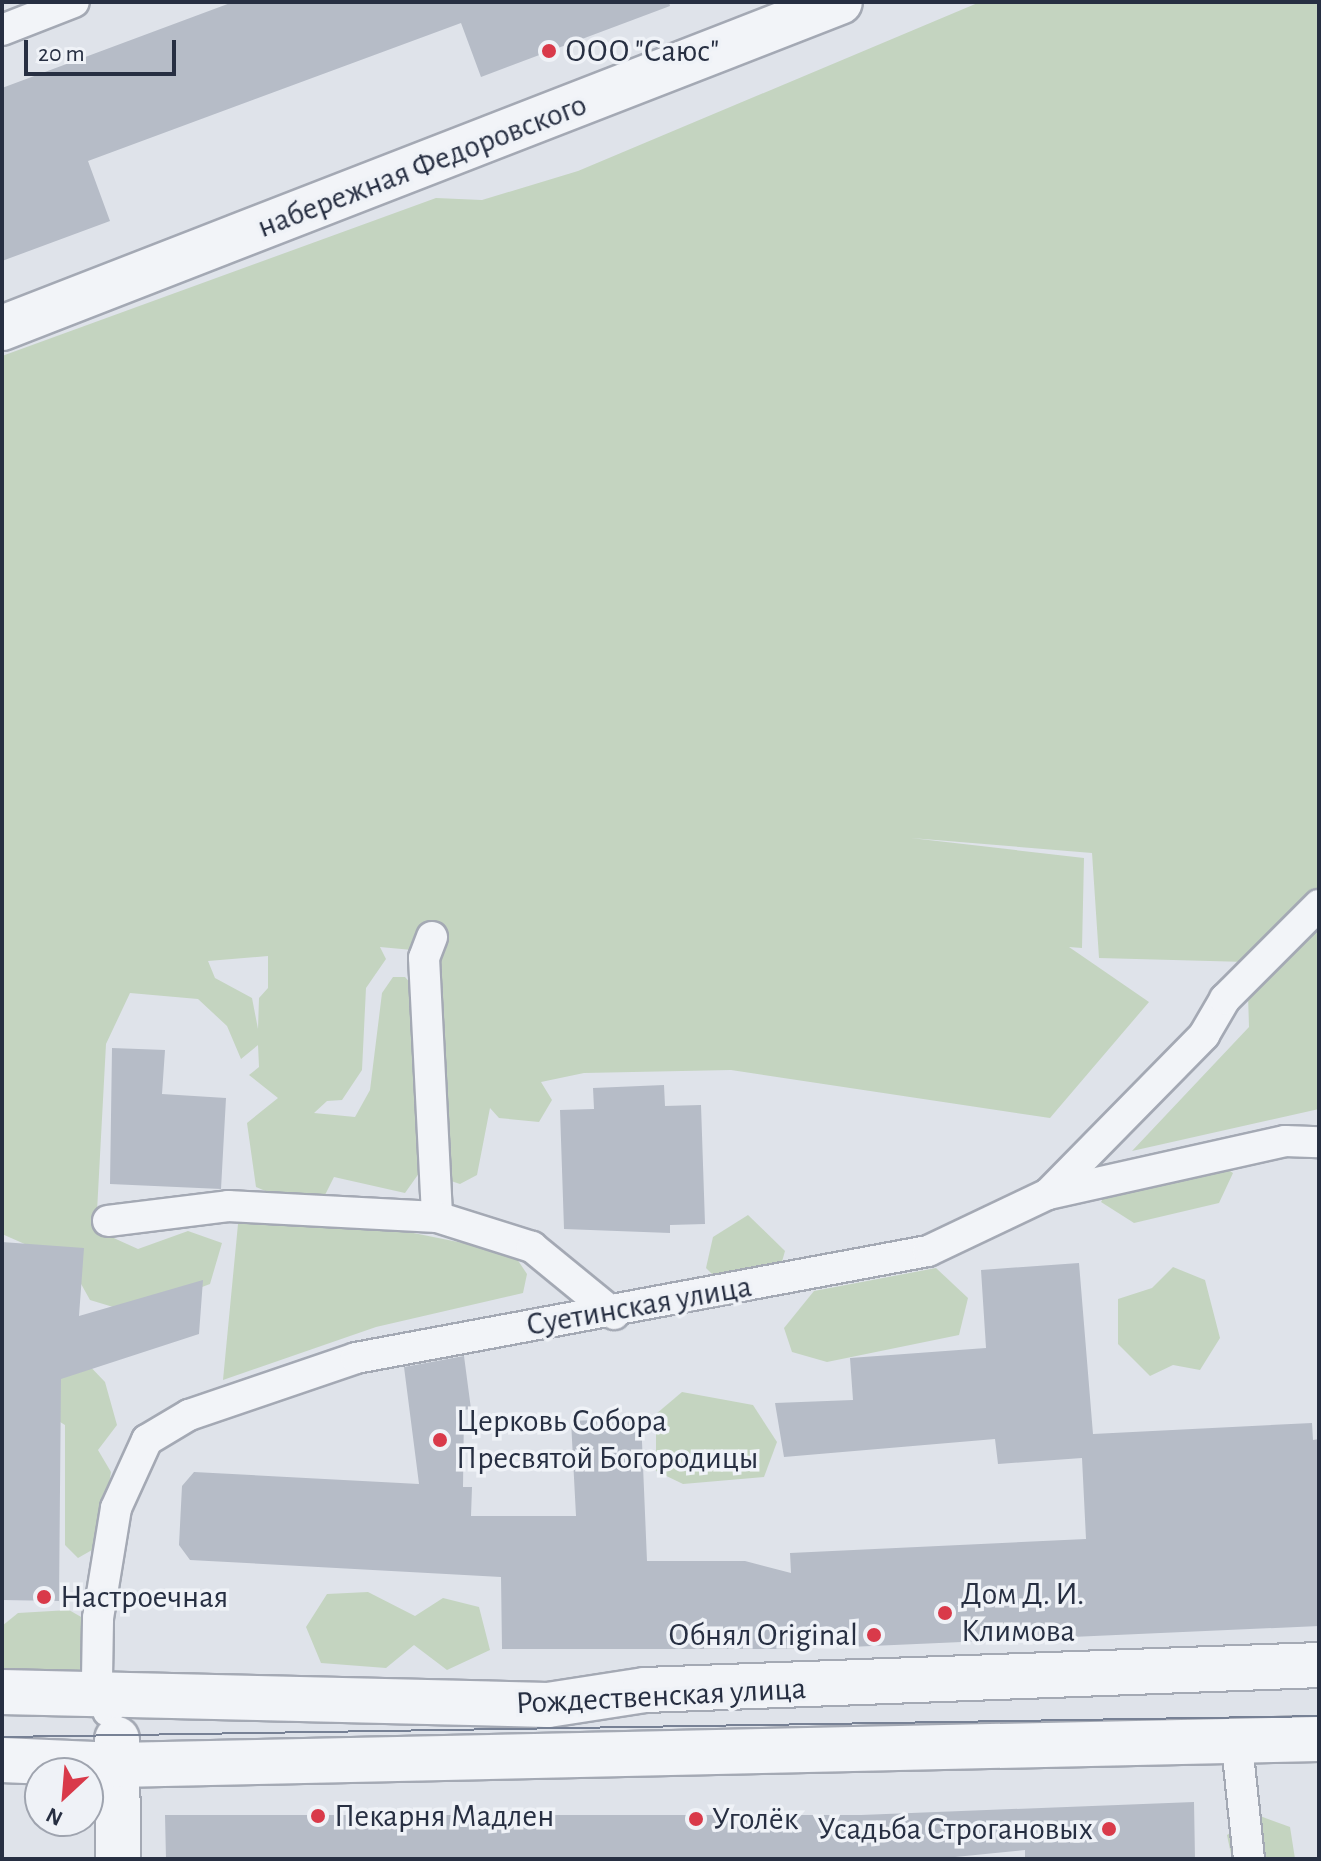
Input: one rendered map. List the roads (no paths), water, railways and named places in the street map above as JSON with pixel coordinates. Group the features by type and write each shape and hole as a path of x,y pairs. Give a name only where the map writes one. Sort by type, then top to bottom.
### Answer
{"street":[{"name":"набережная Федоровского","path":"2,328 840,2"},
{"name":"Рождественская улица","path":"2,1692 103,1697 548,1705 645,1690 1319,1665"},
{"name":"Рождественская улица","path":"2,1760 117,1752 1237,1745 1319,1739"},
{"path":"117,1752 118,1859"}],"lane":[{"path":"2,30 74,2"},
{"name":"Суетинская улица","path":"117,1752 103,1697 98,1618 113,1524 147,1440 189,1415 356,1358 474,1332 614,1314 928,1251 1048,1194 1204,1035 1225,999 1319,905"},
{"path":"432,937 424,958 437,1217"},
{"path":"1048,1194 1285,1141 1319,1142"},
{"path":"108,1221 228,1206 437,1217 532,1247 614,1314"},
{"path":"1237,1745 1249,1859"}],"tram line":[{"path":"2,1737 1319,1716"}],"place":[{"name":"ООО \"Саюс\"","path":"549,51"},
{"name":"Церковь Собора Пресвятой Богородицы","path":"440,1440"},
{"name":"Настроечная","path":"44,1597"},
{"name":"Дом Д. И. Климова","path":"945,1613"},
{"name":"Обнял Original","path":"874,1635"},
{"name":"Пекарня Мадлен","path":"318,1816"},
{"name":"Уголёк","path":"696,1819"},
{"name":"Усадьба Строгановых","path":"1109,1829"}]}
